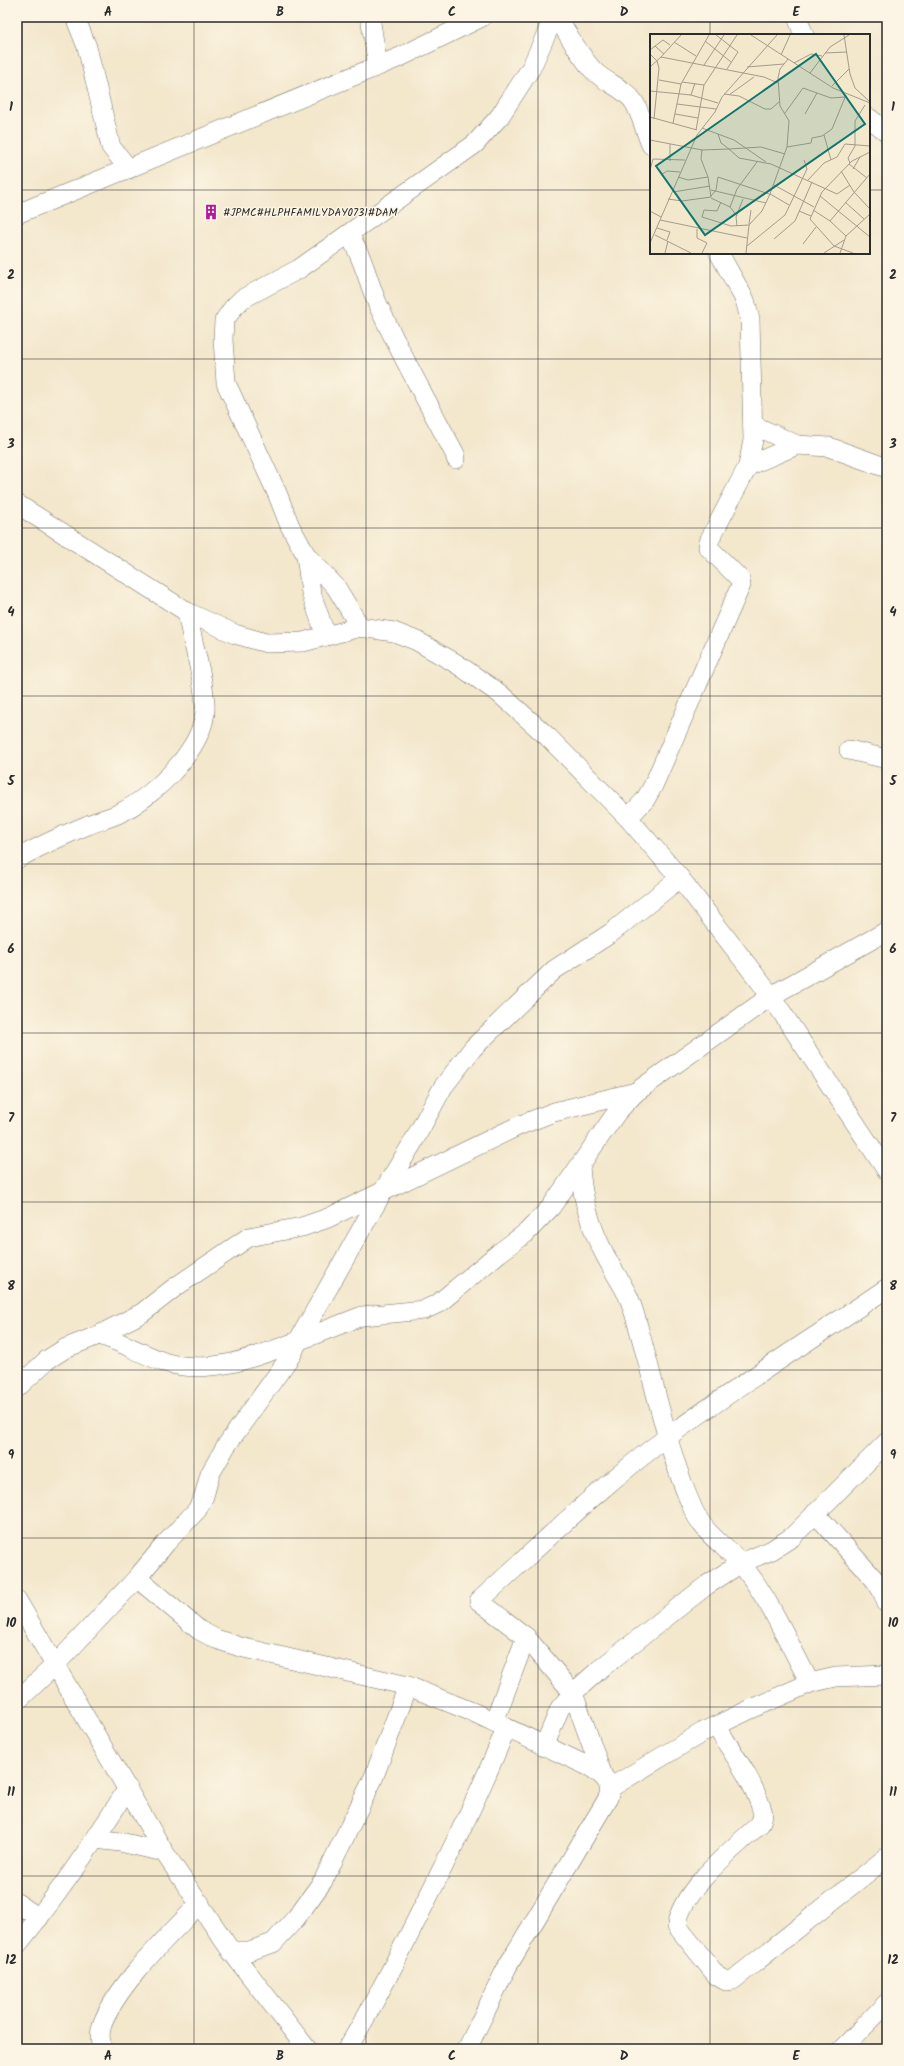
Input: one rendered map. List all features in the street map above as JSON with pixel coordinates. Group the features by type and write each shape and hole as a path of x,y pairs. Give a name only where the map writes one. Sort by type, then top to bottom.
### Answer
{"street":[{"path":"75,17 87,47 111,148 129,169"},
{"path":"370,17 378,66"},
{"path":"17,214 378,66 482,17"},
{"path":"360,627 336,587 306,555 290,526 277,493 226,383 223,347 224,321 233,308 242,299 299,269 463,154 500,116 531,68 555,17 592,70 601,78 624,90 633,101 641,117 650,142"},
{"path":"797,17 804,34"},
{"path":"870,119 887,132"},
{"path":"349,234 360,252 371,290 391,333 455,454 456,459"},
{"path":"628,818 645,800 653,786 741,585 740,579 708,547 710,539 748,466 753,440 748,311 745,300 720,254"},
{"path":"753,424 797,445 829,447 887,468"},
{"path":"748,466 797,445"},
{"path":"20,510 186,612 235,634 266,643 303,642 360,627 394,632 417,641 457,664 500,694 548,737 628,818 680,878 771,996 887,1169"},
{"path":"306,555 311,594 326,636"},
{"path":"17,860 53,840 121,812 148,795 164,780 197,739 204,723 205,705 196,653 186,612"},
{"path":"849,750 887,759"},
{"path":"17,1701 56,1664 137,1578 166,1543 197,1510 204,1496 210,1474 226,1446 292,1354 382,1193 412,1144 443,1088 473,1048 554,970 611,933 680,878"},
{"path":"100,1335 165,1362 192,1367 249,1359 362,1316 424,1310 439,1302 526,1233 551,1207 580,1167 594,1144 618,1112 636,1092 771,996 887,931"},
{"path":"17,1388 47,1360 59,1352 100,1335 142,1313 174,1288 249,1237 302,1227 382,1193 518,1126 546,1115 636,1092"},
{"path":"580,1167 582,1191 586,1209 604,1254 629,1298 638,1325 668,1437 693,1510 711,1538 741,1563 771,1609 810,1683"},
{"path":"467,2049 507,1967 608,1798 606,1782 573,1692 526,1638 479,1601 614,1480 668,1437 732,1391 887,1288"},
{"path":"544,1747 560,1708 573,1692 707,1585 741,1563 772,1550 792,1538 815,1513 887,1442"},
{"path":"815,1513 875,1580 882,1591 887,1604"},
{"path":"137,1578 199,1630 216,1639 240,1647 408,1686 475,1713 544,1747 592,1768 606,1782"},
{"path":"17,1600 56,1664 164,1852 200,1903 231,1951 307,2049"},
{"path":"347,2049 390,1973 475,1802 526,1638"},
{"path":"606,1782 716,1726 810,1683 836,1677 887,1675"},
{"path":"231,1951 249,1950 273,1944 296,1918 323,1881 373,1779 408,1686"},
{"path":"716,1726 750,1785 762,1810 763,1818 760,1824 708,1873 691,1894 677,1920 677,1926 718,1976 726,1981 733,1980 887,1857"},
{"path":"17,1945 39,1918 96,1839 128,1788"},
{"path":"96,1839 120,1842 164,1852"},
{"path":"17,1903 39,1918"},
{"path":"102,2049 100,2040 102,2026 109,2009 128,1983 162,1943 200,1903"},
{"path":"842,2049 887,2004"}],"place":[{"name":"#JPMC#HLPHFAMILYDAY0731#DAM","path":"211,212"}]}
